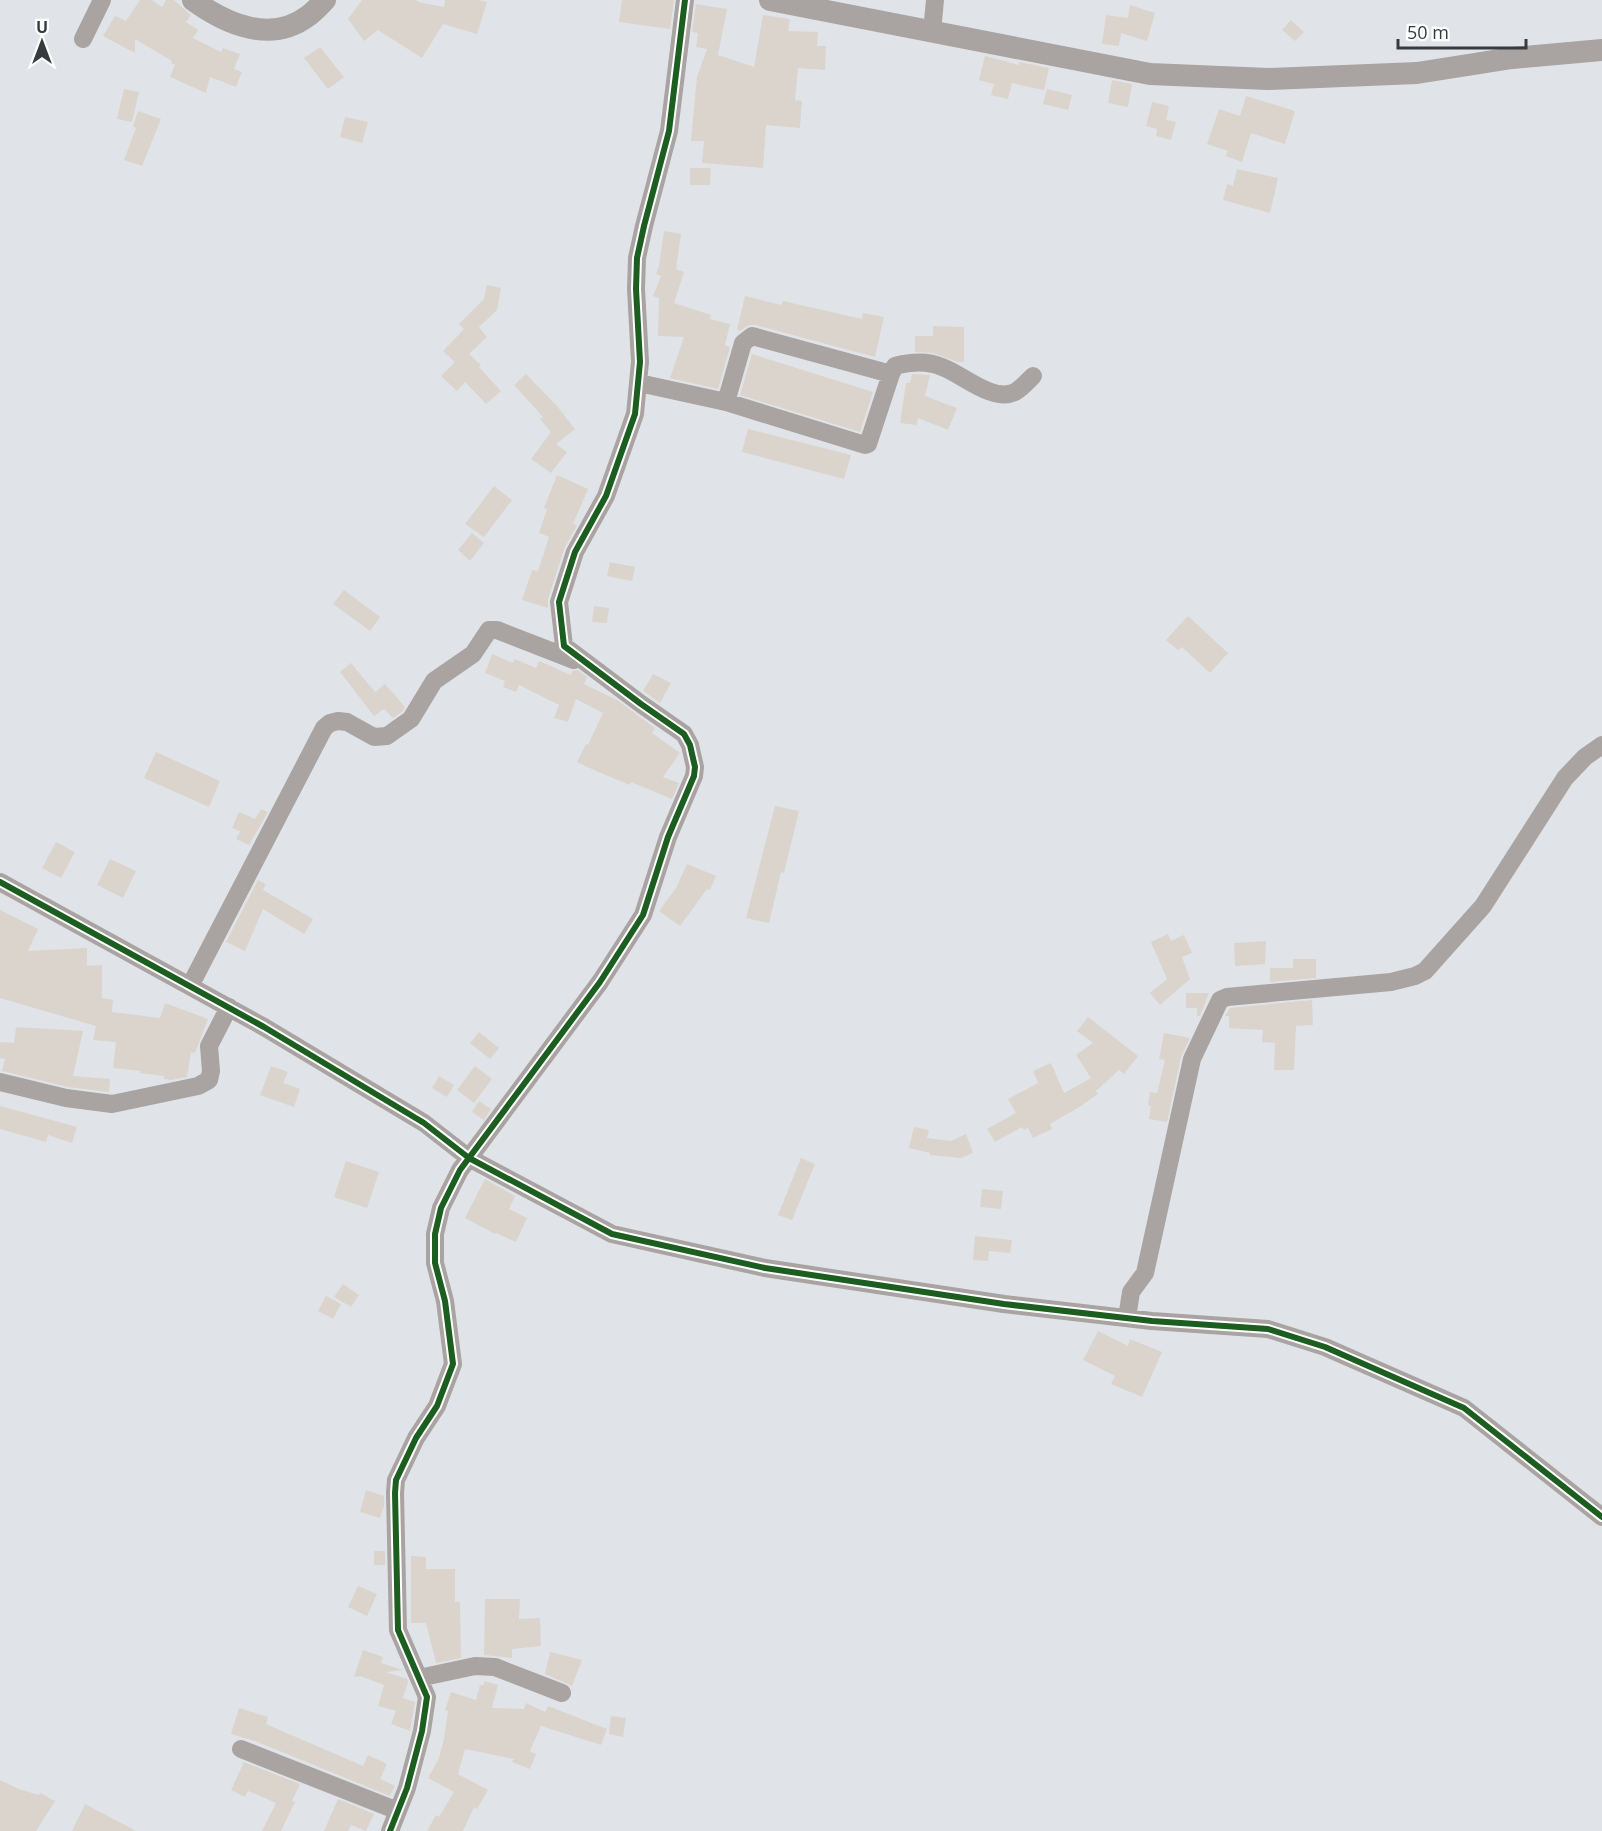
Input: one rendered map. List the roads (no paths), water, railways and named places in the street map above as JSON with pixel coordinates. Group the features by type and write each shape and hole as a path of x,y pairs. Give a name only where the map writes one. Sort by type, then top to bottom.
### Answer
{"street":[{"path":"83,39 102,0"},
{"path":"193,0 235,25 254,30 286,28 308,16 325,0"},
{"path":"390,1831 407,1788 422,1731 427,1697 398,1630 396,1480 416,1438 437,1406 453,1364 445,1301 435,1263 435,1234 441,1208 459,1170 600,982 643,915 668,837 694,776 695,767 690,745 684,734 564,646 559,602 575,552 606,496 635,414 640,362 636,288 638,258 669,131 685,0"},
{"path":"770,0 1150,74 1268,79 1417,73 1512,58 1602,50"},
{"path":"932,32 935,0"},
{"path":"726,402 743,343 752,336 891,374"},
{"path":"639,383 726,402 866,445 895,366 925,362 942,367 985,390 1000,394 1015,392 1034,376"},
{"path":"190,986 324,728 330,723 347,722 374,737 387,736 411,719 434,681 473,654 489,630 497,630 591,667"},
{"path":"1128,1306 1145,1273 1192,1059 1220,1000 1227,996 1391,981 1415,976 1425,971 1483,906 1565,778 1585,757 1602,745"},
{"path":"0,882 229,1007 424,1123 469,1158 612,1234 765,1268 1004,1304 1128,1306 1268,1329 1325,1347 1464,1408 1602,1517"},
{"path":"0,1082 66,1098 112,1104 198,1086 209,1080 211,1071 209,1046 229,1007"},
{"path":"419,1678 474,1666 495,1666 562,1693"},
{"path":"241,1749 398,1811"}]}
